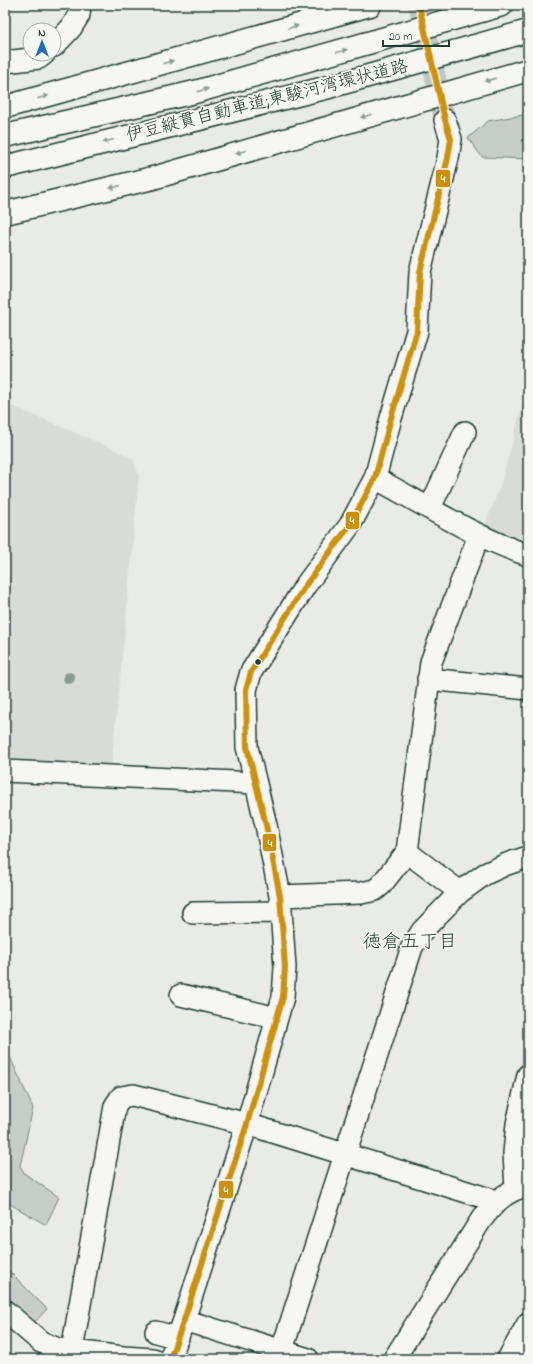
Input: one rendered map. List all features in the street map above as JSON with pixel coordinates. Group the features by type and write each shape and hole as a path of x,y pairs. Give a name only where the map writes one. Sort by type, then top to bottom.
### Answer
{"highway":[{"path":"5,107 370,5"},
{"name":"伊豆縦貫自動車道;東駿河湾環状道路","path":"5,136 195,92 502,5"},
{"name":"伊豆縦貫自動車道;東駿河湾環状道路","path":"5,166 329,87 528,31"},
{"path":"5,213 152,178 528,70"}],"street":[{"path":"62,38 71,28 79,15 80,5"},
{"path":"5,62 22,60"},
{"path":"170,1359 247,1124 283,997 285,967 281,904 266,826 247,747 246,690 251,672 305,586 350,525 375,478 417,331 420,272 451,140 445,120"},
{"path":"430,508 465,432"},
{"path":"375,478 479,535 528,556"},
{"path":"193,913 361,894 375,890 381,885 407,852 430,662 479,535"},
{"path":"428,679 528,689"},
{"path":"5,772 256,783"},
{"path":"407,852 460,892"},
{"path":"280,1355 412,946 422,930 460,892 486,874 507,864 528,857"},
{"path":"181,994 277,1018"},
{"path":"394,1359 481,1220 496,1201 522,1187 514,1153 517,1124 525,1100 528,1075"},
{"path":"72,1350 115,1106 121,1097 133,1095 247,1124 346,1153 496,1201"},
{"path":"5,1311 41,1342 58,1349 153,1359"},
{"path":"508,1359 528,1323"},
{"path":"156,1332 181,1329 280,1355 308,1359"}],"shaded area":[{"path":"528,114 528,159 482,157 468,138 488,121"},
{"path":"528,386 528,542 485,525 501,483"},
{"path":"12,406 114,449 133,459 139,475 111,767 5,763 5,423"},
{"path":"5,1046 33,1108 20,1166 25,1174 59,1197 46,1225 5,1201"},
{"path":"5,1267 47,1309 27,1330 5,1308"}],"tunnel":[{"path":"419,5 445,120"}],"transit line":[{"name":"4","path":"170,1359 247,1124 283,997 285,967 280,896 266,825 247,747 246,690 251,672 305,586 350,525 375,478 417,331 420,272 448,158 451,139 445,120 419,5"}],"district":[{"name":"徳倉五丁目","path":"410,940"}]}
